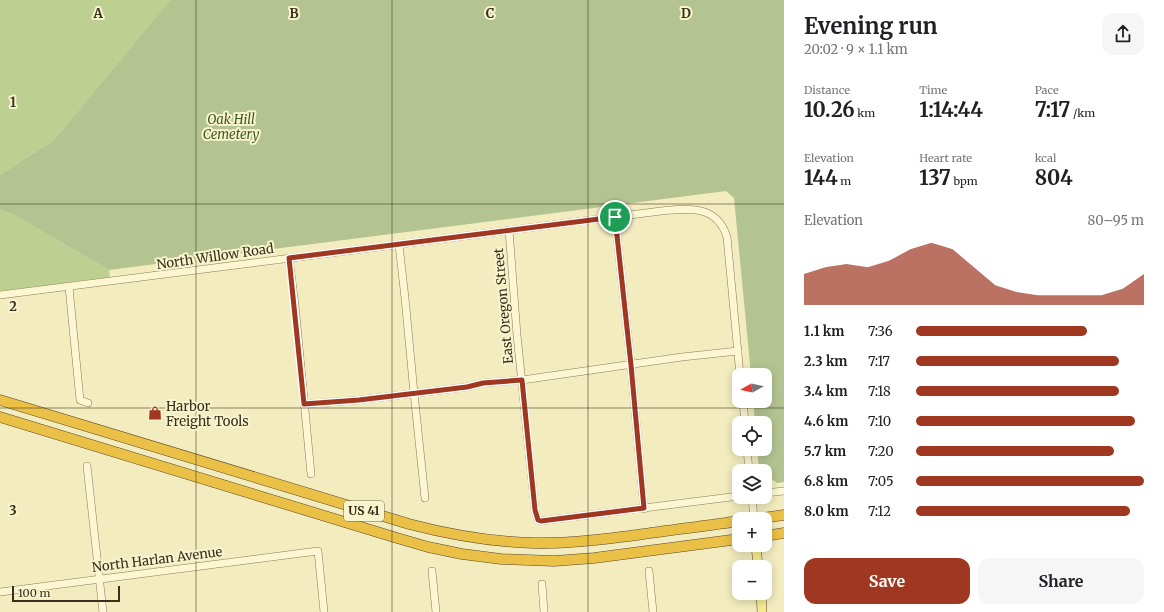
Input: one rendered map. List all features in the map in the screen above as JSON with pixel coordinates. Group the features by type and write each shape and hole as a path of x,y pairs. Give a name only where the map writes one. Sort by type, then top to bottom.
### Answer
{"highway":[{"name":"US 41","path":"0,400 409,524 468,538 490,541 535,543 576,542 732,522"},
{"name":"US 41","path":"0,417 397,538 428,547 462,554 501,559 554,561 594,558 732,540"},
{"path":"772,517 784,515"},
{"path":"772,535 784,533"}],"main road":[{"path":"761,600 762,612"}],"street":[{"name":"North Willow Road","path":"0,295 615,217 675,210 695,210 708,213 720,222 727,237 738,351"},
{"path":"615,217 631,365 644,508 732,497"},
{"name":"East Oregon Street","path":"509,230 511,269 537,519 541,521 644,508"},
{"path":"399,244 406,298 425,498"},
{"path":"289,258 311,474"},
{"path":"69,287 80,400 88,403"},
{"path":"304,404 359,400 467,387 483,383 522,380 682,357 738,351 739,368"},
{"path":"87,466 103,612"},
{"path":"772,492 784,491"},
{"name":"North Harlan Avenue","path":"0,592 99,578 318,551 324,612"},
{"path":"432,571 436,612"},
{"path":"648,571 653,612"},
{"path":"542,584 544,612"}],"green space":[{"path":"0,0 170,0 54,140 0,175"},
{"name":"Oak Hill Cemetery","path":"170,0 784,0 784,482 777,483 772,479 772,464 758,464 758,456 772,456 772,416 754,416 754,408 772,408 772,368 750,368 734,198 726,191 109,270 14,215 0,210 0,175 54,140"},
{"path":"0,210 14,215 109,270 110,277 0,291"}],"place":[{"name":"Harbor Freight Tools","path":"155,413"}],"route":[{"path":"615,217 631,365 644,508 541,521 537,519 522,380 483,383 467,387 359,400 304,404 289,258 615,217"}]}
